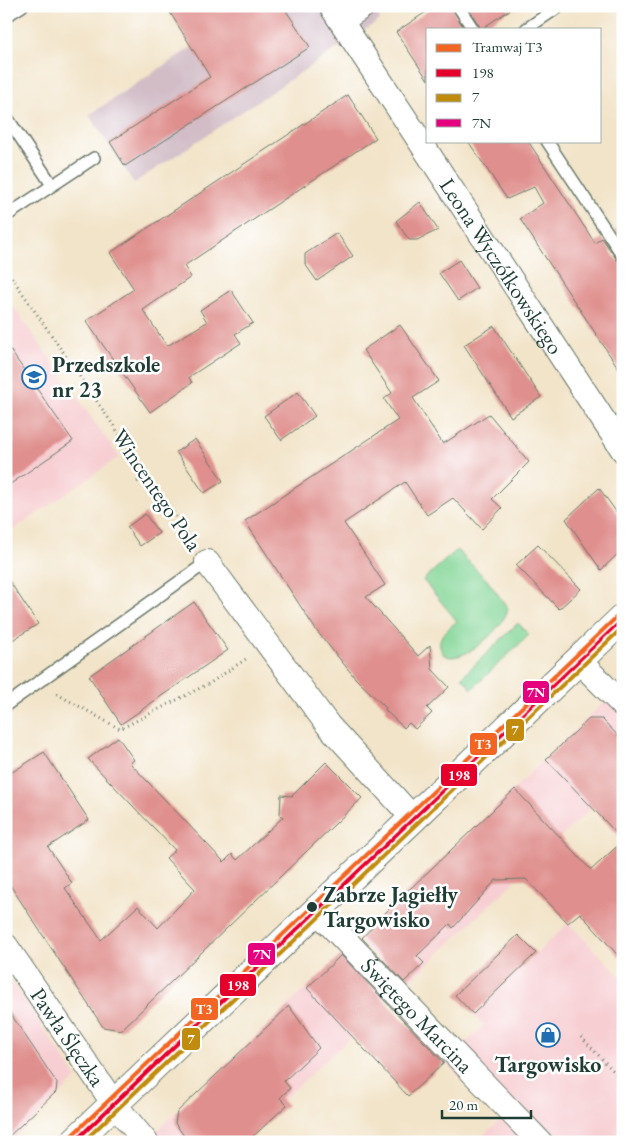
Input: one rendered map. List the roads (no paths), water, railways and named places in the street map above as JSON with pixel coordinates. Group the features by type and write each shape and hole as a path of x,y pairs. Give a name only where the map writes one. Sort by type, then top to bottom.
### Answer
{"street":[{"path":"336,14 363,6"},
{"name":"Leona Wyczółkowskiego","path":"336,14 623,450"},
{"name":"Wincentego Pola","path":"207,562 328,726 413,818"},
{"path":"74,1142 623,618"},
{"path":"579,660 623,705"},
{"name":"Świętego Marcina","path":"316,910 540,1142"},
{"name":"Pawła Ślęczka","path":"9,955 114,1104 146,1142"}],"lane":[{"path":"6,16 22,6"},
{"path":"458,6 472,28"},
{"path":"527,28 560,6"},
{"path":"6,116 52,185"},
{"path":"548,142 623,256"},
{"path":"6,216 94,158"},
{"name":"Wincentego Pola","path":"6,705 207,562"}],"tram line":[{"name":"T3","path":"65,1142 623,611"}],"place":[{"name":"Przedszkole nr 23","path":"34,377"},
{"name":"Zabrze Jagiełły Targowisko","path":"312,907"},
{"name":"Targowisko","path":"548,1035"}]}
